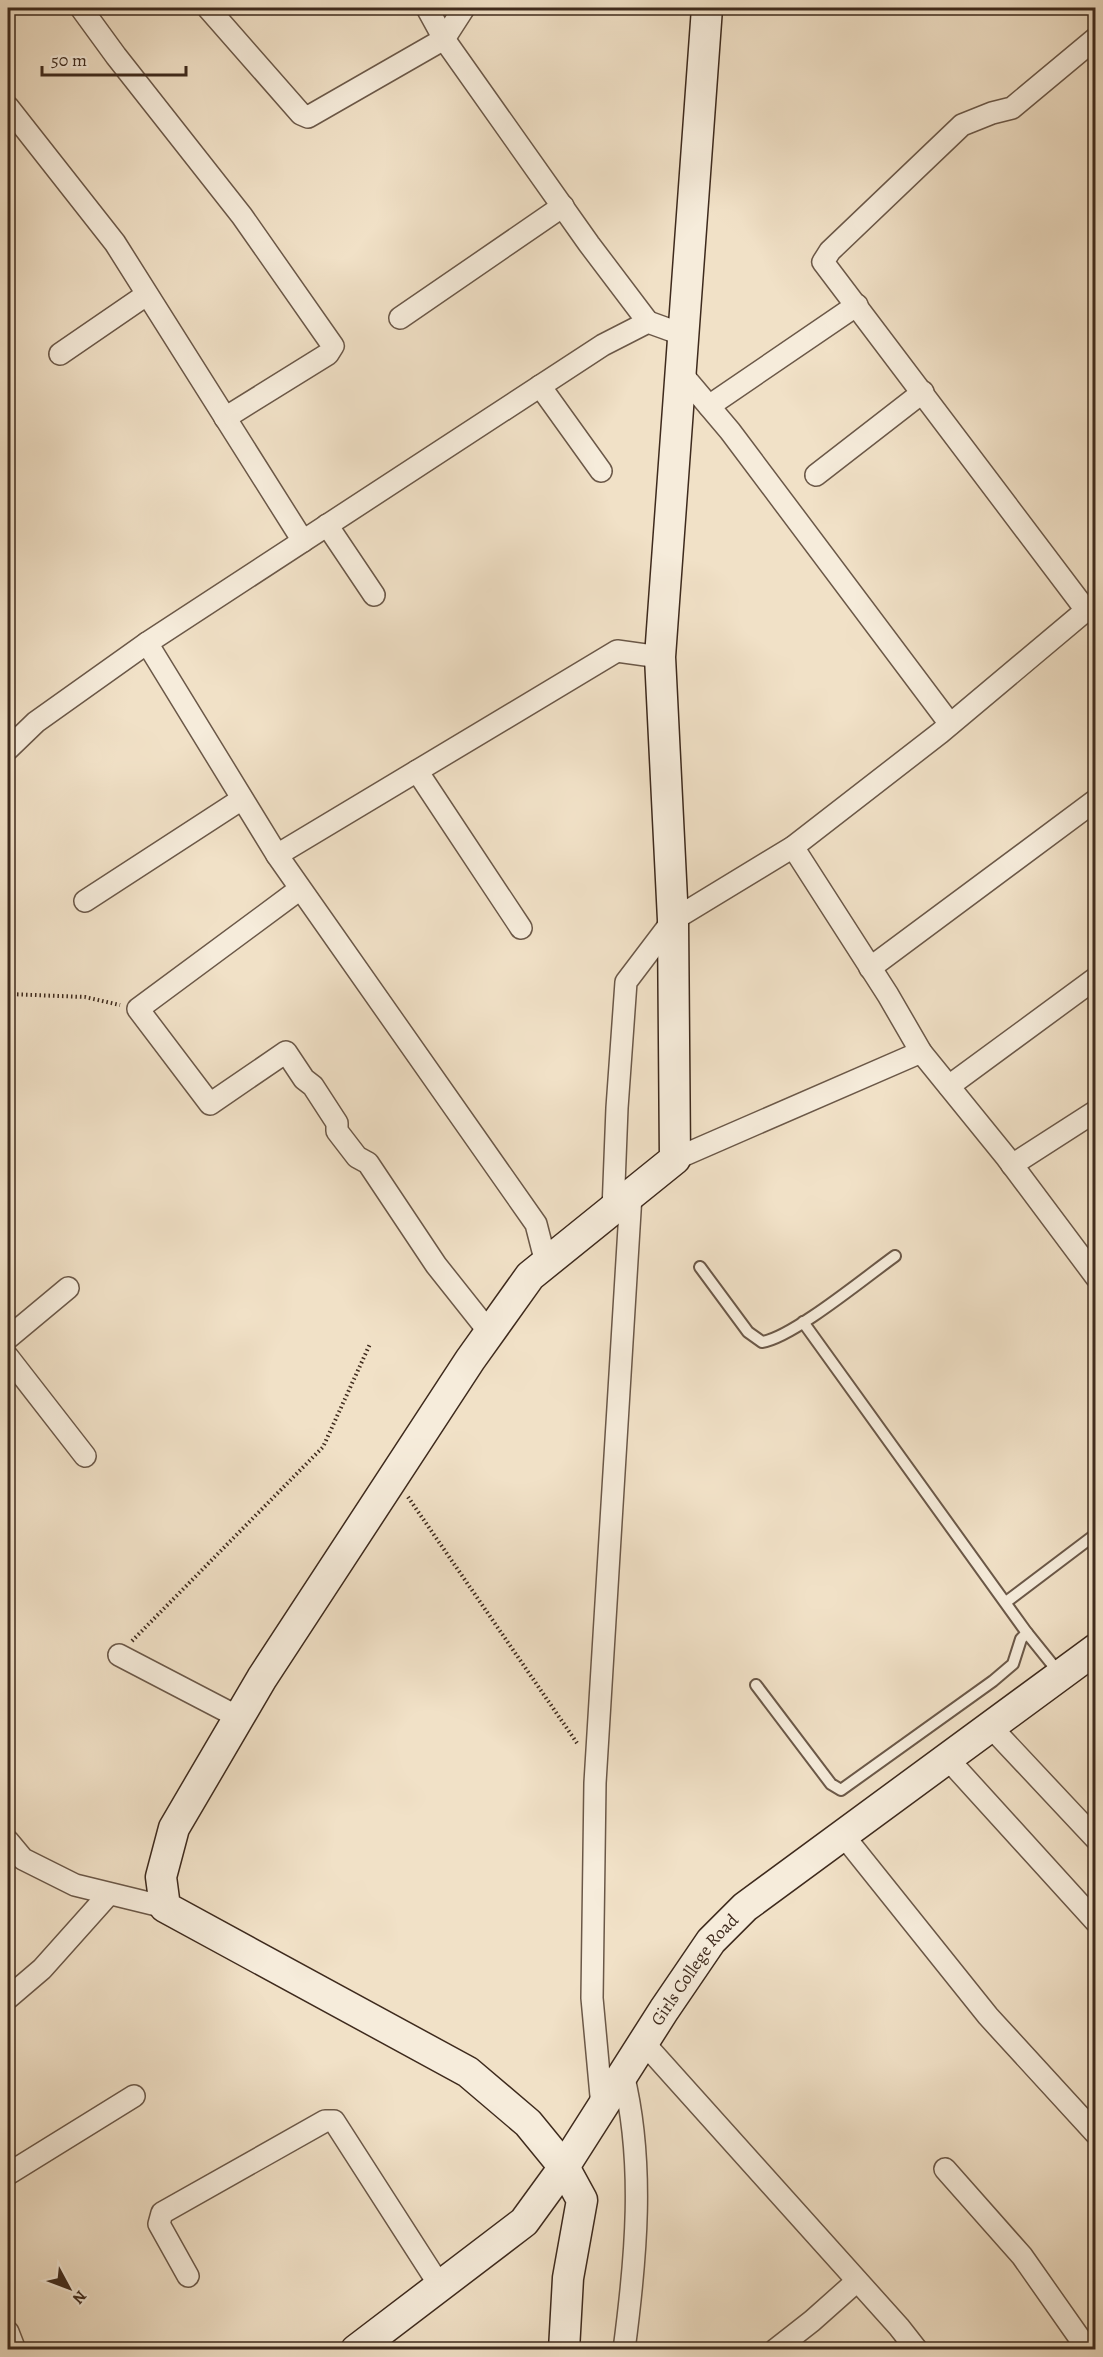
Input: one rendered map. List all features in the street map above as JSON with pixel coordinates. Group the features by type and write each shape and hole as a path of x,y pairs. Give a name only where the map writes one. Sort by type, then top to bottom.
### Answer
{"street":[{"path":"81,8 242,216 333,346 328,354 225,418"},
{"path":"208,8 301,114 309,117 444,39 464,8"},
{"path":"427,8 444,39 648,322 684,335"},
{"path":"675,1160 673,920 660,657 707,8"},
{"path":"602,2107 592,1998 596,1770 622,1203 617,1108 626,982 673,920 793,847 950,724 1091,606 823,262 830,251 962,125 1012,108 1095,38"},
{"path":"10,117 115,243 303,541"},
{"path":"400,318 563,206"},
{"path":"60,354 146,295"},
{"path":"709,406 857,305"},
{"path":"8,749 36,722 147,643 603,345 648,322"},
{"path":"681,373 730,431 950,724"},
{"path":"540,386 601,471"},
{"path":"816,475 923,392"},
{"path":"327,525 374,595"},
{"path":"147,643 277,855 536,1224 546,1263"},
{"path":"277,855 616,651 660,657"},
{"path":"417,771 521,928"},
{"path":"85,901 242,799"},
{"path":"870,968 1095,800"},
{"path":"793,847 921,1052 1012,1165 1095,1276"},
{"path":"300,889 138,1010 210,1104 286,1052 304,1079 313,1086 337,1123 337,1131 357,1156 368,1163 436,1265 490,1333"},
{"path":"949,1086 1095,978"},
{"path":"165,1907 161,1877 174,1828 238,1718 394,1476 530,1276 675,1160 921,1052"},
{"path":"1012,1165 1095,1111"},
{"path":"8,1338 68,1288"},
{"path":"8,1357 85,1455"},
{"name":"Girls College Road","path":"356,2349 524,2222 564,2167 643,2042 711,1941 745,1907 1095,1649"},
{"path":"119,1654 238,1718"},
{"path":"990,1726 1095,1839"},
{"path":"947,1758 1095,1922"},
{"path":"843,1835 988,2016 1095,2134"},
{"path":"8,1840 23,1859 75,1885 165,1907 468,2072 528,2123 564,2167 582,2200 568,2278 564,2349"},
{"path":"8,1998 42,1969 110,1894"},
{"path":"643,2042 917,2349"},
{"path":"623,2074 634,2136 635,2206 634,2275 624,2349"},
{"path":"8,2174 134,2096"},
{"path":"188,2276 159,2224 162,2213 324,2121 334,2121 440,2286"},
{"path":"945,2169 1022,2256 1088,2349"},
{"path":"775,2349 812,2321 857,2281"},
{"path":"8,2331 15,2349"}],"lane":[{"path":"700,1267 748,1332 762,1342 771,1341 803,1322 896,1256"},
{"path":"803,1322 1027,1633 1060,1675"},
{"path":"1006,1602 1095,1534"},
{"path":"756,1686 831,1784 841,1790 993,1682 1013,1664 1021,1640 1027,1633"}],"path":[{"path":"8,994 84,997 138,1010"},
{"path":"119,1654 322,1447 370,1344"},
{"path":"394,1476 596,1770"}]}
